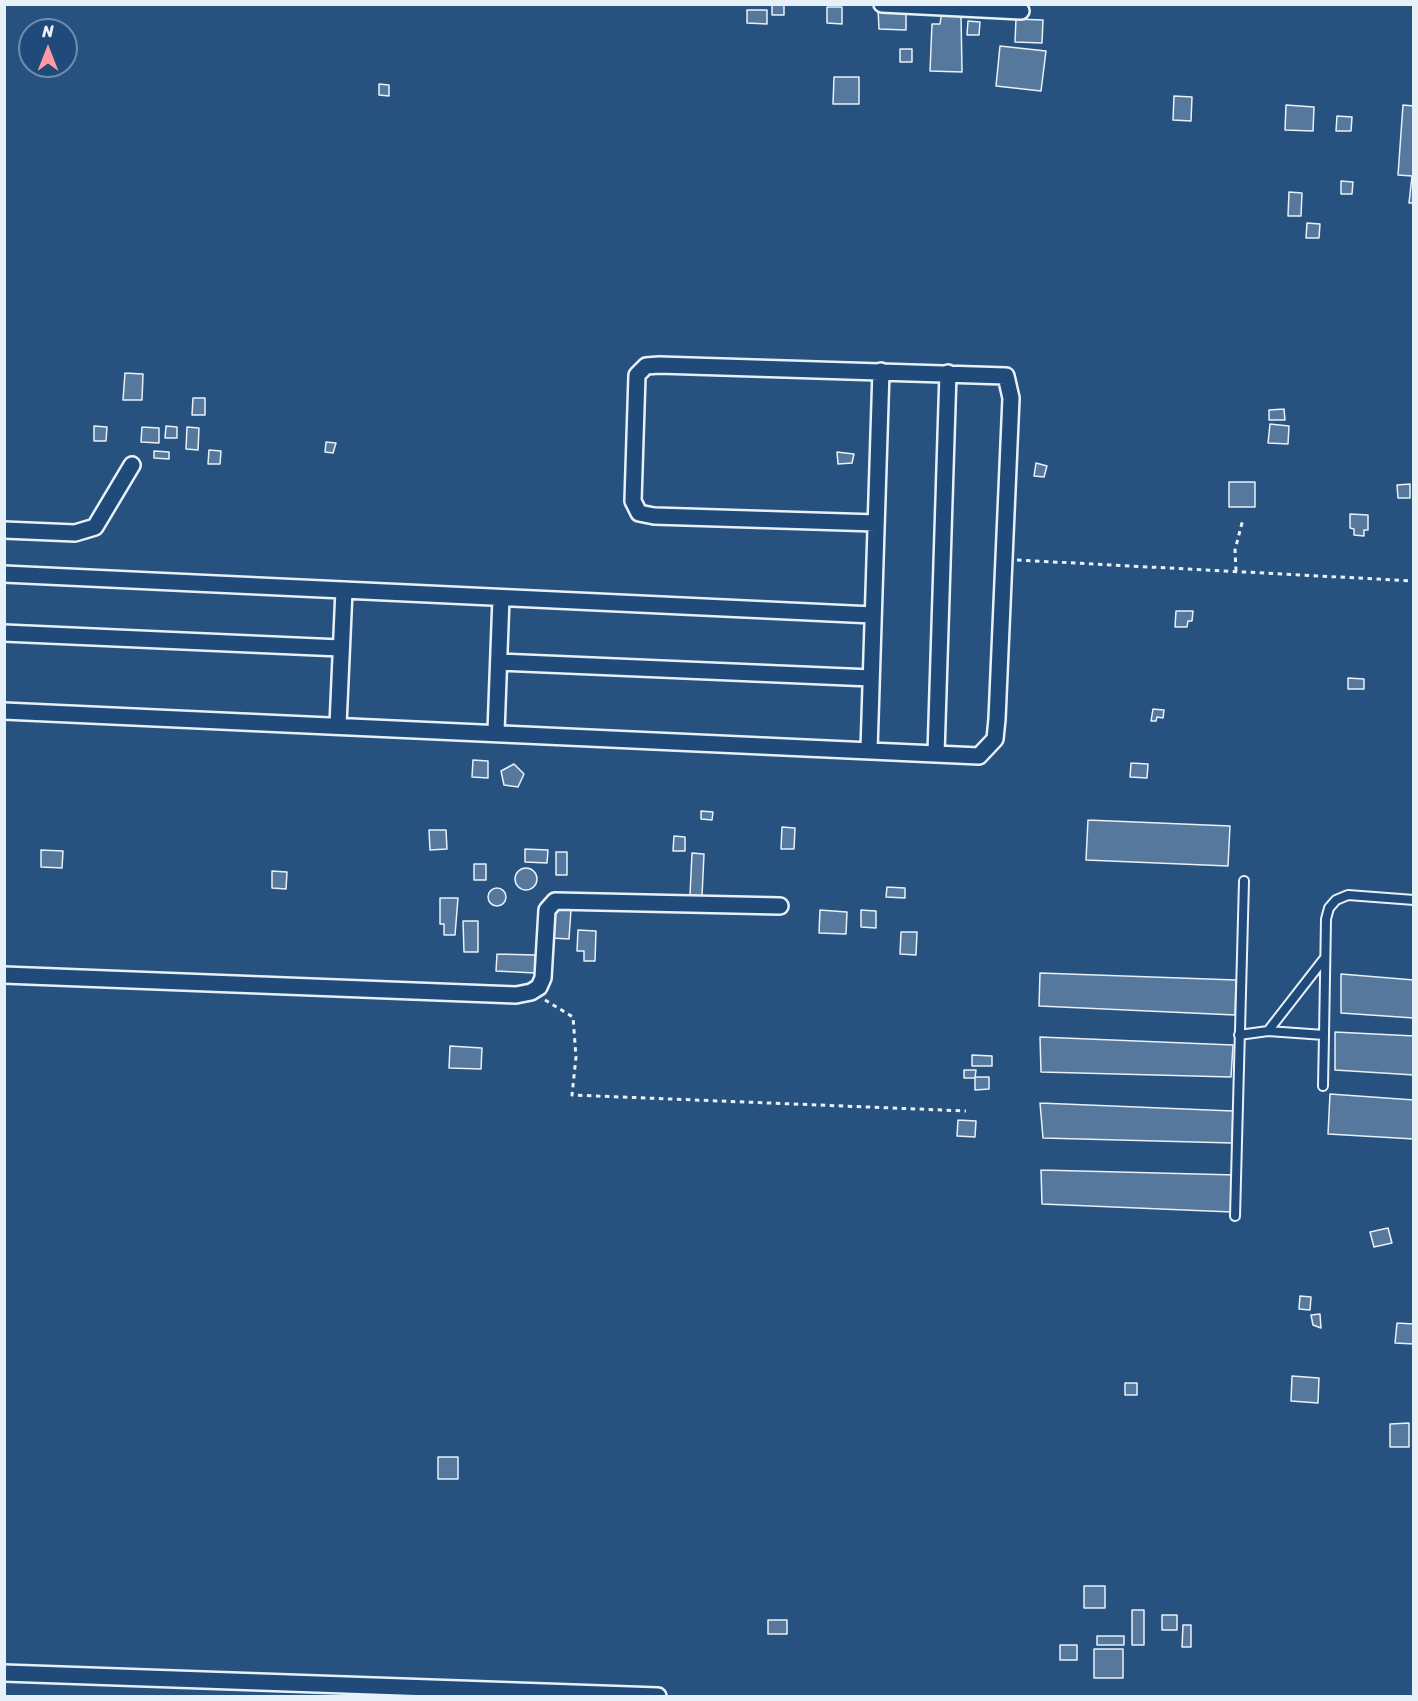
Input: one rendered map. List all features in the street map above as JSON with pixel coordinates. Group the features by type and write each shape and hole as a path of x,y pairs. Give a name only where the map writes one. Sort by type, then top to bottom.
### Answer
{"street":[{"path":"882,4 1021,11"},
{"path":"4,711 979,756 995,739 1011,398 1006,376 646,366 637,375 633,501 637,511 644,515 876,523"},
{"path":"869,750 881,371"},
{"path":"936,754 948,373"},
{"path":"4,530 75,533 95,527 132,465"},
{"path":"4,574 873,615"},
{"path":"338,725 344,590"},
{"path":"496,732 501,598"},
{"path":"4,633 340,648"},
{"path":"499,662 871,678"},
{"path":"4,975 516,995 527,993 538,987 543,978 547,910 555,901 780,906"},
{"path":"4,1673 658,1696"}],"lane":[{"path":"1235,1216 1244,881"},
{"path":"1323,1086 1324,959 1326,920 1329,908 1336,900 1348,895 1413,900"},
{"path":"1268,1031 1324,959"},
{"path":"1239,1035 1268,1031 1324,1035"}],"path":[{"path":"1236,571 1235,550 1243,519"},
{"path":"1004,560 1413,581"},
{"path":"527,993 573,1017 576,1058 572,1095 862,1106 914,1111 966,1111"}],"building":[{"path":"772,4 784,5 784,15 772,15"},
{"path":"827,7 842,7 842,24 827,23"},
{"path":"878,9 906,10 906,30 879,29"},
{"path":"747,10 767,10 767,24 747,23"},
{"path":"942,11 961,13 962,72 930,71 932,24 940,24"},
{"path":"1016,19 1043,20 1042,43 1015,42"},
{"path":"968,21 980,22 979,35 967,35"},
{"path":"1000,46 1046,51 1041,91 996,86"},
{"path":"900,49 912,49 912,62 900,62"},
{"path":"834,77 859,77 859,104 833,104"},
{"path":"379,84 389,85 389,96 379,95"},
{"path":"1174,96 1192,97 1191,121 1173,120"},
{"path":"1286,105 1314,107 1313,131 1285,130"},
{"path":"1403,105 1414,106 1414,203 1409,203 1412,176 1398,175"},
{"path":"1337,116 1352,117 1351,131 1336,131"},
{"path":"1341,181 1353,182 1352,194 1341,194"},
{"path":"1289,192 1302,193 1301,216 1288,216"},
{"path":"1307,223 1320,224 1319,238 1306,238"},
{"path":"125,373 143,374 142,400 123,400"},
{"path":"193,398 205,398 205,415 192,415"},
{"path":"1284,409 1285,420 1269,420 1269,410"},
{"path":"1270,424 1289,426 1288,444 1268,443"},
{"path":"94,426 107,427 106,441 94,441"},
{"path":"166,426 177,427 177,438 165,438"},
{"path":"142,427 159,428 159,443 141,442"},
{"path":"187,427 199,428 198,450 186,449"},
{"path":"326,442 336,443 333,453 325,452"},
{"path":"209,450 221,451 220,464 208,464"},
{"path":"154,451 169,452 169,459 154,458"},
{"path":"837,452 854,454 852,463 838,464"},
{"path":"1036,463 1047,466 1044,477 1034,476"},
{"path":"1229,482 1255,482 1255,507 1229,507"},
{"path":"1410,484 1410,498 1398,498 1397,485"},
{"path":"1350,514 1368,515 1368,530 1364,530 1364,536 1354,535 1354,529 1350,528"},
{"path":"1176,611 1193,611 1192,621 1188,621 1187,627 1175,627"},
{"path":"1348,678 1364,679 1364,689 1348,689"},
{"path":"1153,709 1164,710 1163,718 1157,717 1156,721 1151,721"},
{"path":"473,760 488,761 488,778 472,777"},
{"path":"1131,763 1148,764 1147,778 1130,777"},
{"path":"514,764 524,774 518,787 504,785 501,771"},
{"path":"701,811 713,812 712,820 701,819"},
{"path":"1088,820 1230,826 1228,866 1086,860"},
{"path":"782,827 795,828 794,849 781,849"},
{"path":"429,830 446,830 447,849 430,850"},
{"path":"674,836 685,837 685,851 673,851"},
{"path":"525,849 548,850 547,863 525,862"},
{"path":"41,850 63,851 62,868 41,867"},
{"path":"556,852 567,852 567,875 556,875"},
{"path":"692,853 704,854 702,896 690,895"},
{"path":"474,864 486,864 486,880 474,880"},
{"path":"522,868 530,868 537,875 537,883 530,890 522,890 515,883 515,875"},
{"path":"272,871 287,872 286,889 272,888"},
{"path":"887,887 905,888 905,898 886,897"},
{"path":"497,888 505,893 506,897 501,905 497,906 489,901 488,897 493,889"},
{"path":"440,898 458,898 455,935 444,935 444,924 440,924"},
{"path":"552,908 571,909 569,939 551,938"},
{"path":"820,910 847,912 846,934 819,933"},
{"path":"861,910 876,911 876,928 861,927"},
{"path":"463,921 478,921 478,952 464,952"},
{"path":"578,930 596,931 595,961 584,961 584,951 577,951"},
{"path":"901,932 917,932 916,955 900,954"},
{"path":"497,954 535,955 535,973 496,971"},
{"path":"1040,973 1236,980 1235,1015 1039,1006"},
{"path":"1341,974 1414,980 1414,1018 1341,1013"},
{"path":"1335,1032 1414,1036 1414,1075 1335,1070"},
{"path":"1040,1037 1233,1045 1231,1077 1041,1072"},
{"path":"450,1046 482,1048 481,1069 449,1068"},
{"path":"972,1055 992,1056 992,1066 972,1066"},
{"path":"964,1070 976,1070 975,1078 964,1078"},
{"path":"975,1077 989,1077 989,1089 975,1090"},
{"path":"1330,1094 1414,1100 1414,1139 1328,1134"},
{"path":"1040,1103 1233,1111 1232,1143 1043,1138"},
{"path":"958,1120 976,1121 975,1137 957,1136"},
{"path":"1041,1170 1236,1175 1232,1212 1042,1204"},
{"path":"1388,1228 1392,1243 1374,1247 1370,1232"},
{"path":"1300,1296 1311,1297 1310,1310 1299,1309"},
{"path":"1320,1314 1321,1328 1313,1325 1311,1315"},
{"path":"1397,1323 1414,1324 1414,1344 1395,1343"},
{"path":"1292,1376 1319,1378 1318,1403 1291,1401"},
{"path":"1125,1383 1137,1383 1137,1395 1125,1395"},
{"path":"1409,1423 1409,1447 1390,1447 1390,1424"},
{"path":"438,1457 458,1457 458,1479 438,1479"},
{"path":"1084,1586 1105,1586 1105,1608 1084,1608"},
{"path":"1132,1610 1144,1610 1144,1645 1132,1645"},
{"path":"1162,1615 1177,1615 1177,1630 1162,1630"},
{"path":"768,1620 787,1620 787,1634 768,1634"},
{"path":"1183,1625 1191,1625 1191,1647 1182,1647"},
{"path":"1097,1636 1124,1636 1124,1645 1097,1645"},
{"path":"1060,1645 1077,1645 1077,1660 1060,1660"},
{"path":"1094,1649 1123,1649 1123,1678 1094,1678"}]}
